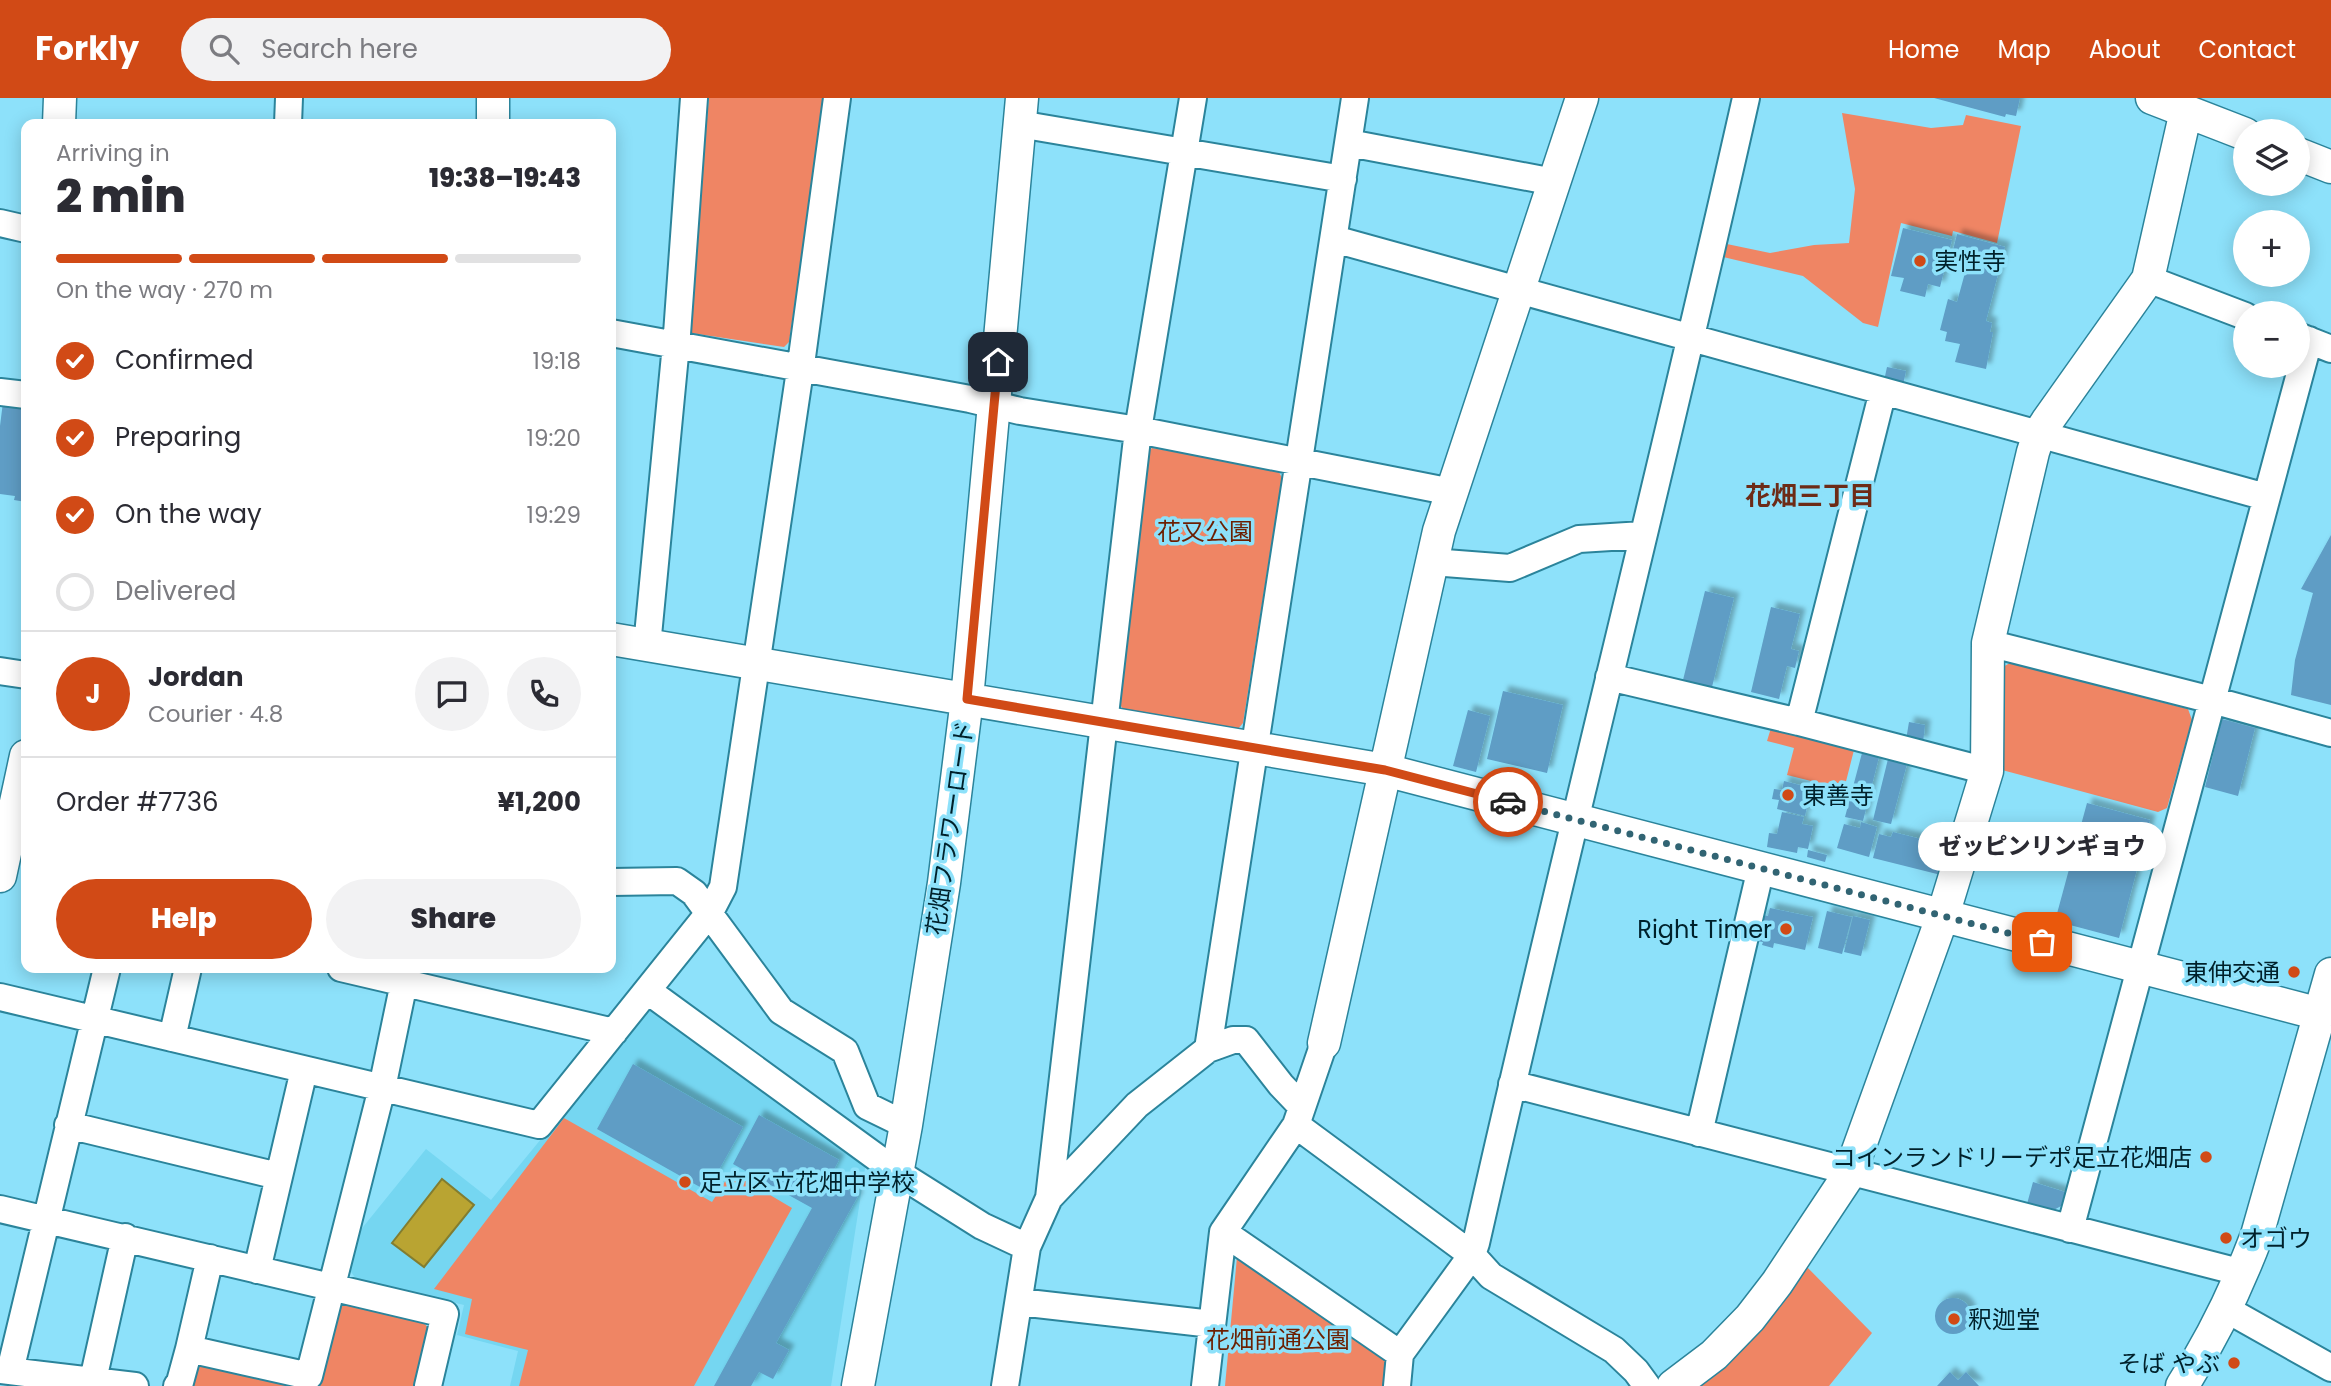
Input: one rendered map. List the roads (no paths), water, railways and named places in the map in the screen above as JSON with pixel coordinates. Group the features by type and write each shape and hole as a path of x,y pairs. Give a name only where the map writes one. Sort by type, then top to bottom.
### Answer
{"street":[{"path":"59,119 60,98"},
{"path":"288,119 289,98"},
{"path":"493,98 493,119"},
{"path":"647,646 676,345 694,98"},
{"path":"0,997 539,1125 710,912 723,887 837,98"},
{"path":"1005,1386 1027,1247 1049,1198 1138,430 1193,98"},
{"path":"1208,1049 1355,98"},
{"path":"1206,1386 1223,1232 1299,1116 1324,1043 1439,531 1582,98"},
{"path":"1397,1386 1400,1354 1472,1255 1574,820 1692,338 1746,98"},
{"path":"2152,98 2187,104 2233,128"},
{"path":"1673,1386 1714,1355 1750,1318 1777,1283 1850,1173 1943,915 1987,771 1988,643 2033,452 2039,434 2148,279 2187,104"},
{"path":"1021,111 1184,153 1343,179"},
{"name":"花畑フラワーロード","path":"858,1386 906,1125 943,883 967,699 1021,111"},
{"path":"1349,143 1554,182"},
{"path":"2310,159 2331,167"},
{"path":"0,223 21,228"},
{"path":"1334,239 2266,497"},
{"path":"2148,279 2233,311"},
{"path":"616,334 1138,430 1452,492"},
{"path":"2070,1229 2266,497 2313,342"},
{"path":"1799,722 1884,391"},
{"path":"0,392 21,394"},
{"path":"1432,562 1510,568 1579,539 1643,535"},
{"path":"616,640 1385,770 2325,1016"},
{"path":"1988,643 2331,733"},
{"path":"0,671 21,674"},
{"path":"1609,677 1799,722 1987,771"},
{"path":"0,876 21,784"},
{"path":"1699,1133 1761,868"},
{"path":"616,882 677,881 694,893 781,1011 845,1051 867,1106 906,1125"},
{"path":"106,973 46,1219 5,1371 135,1386"},
{"path":"172,1038 187,973"},
{"path":"387,973 405,975 614,1032"},
{"path":"2182,1386 2210,1340 2243,1273 2325,1016 2331,974"},
{"path":"189,1349 309,1376 382,1088 405,975"},
{"path":"648,991 898,1173 982,1226 1027,1247"},
{"path":"1049,1198 1137,1105 1208,1049 1233,1040 1246,1040 1281,1085 1299,1116 1472,1255 1491,1276 1614,1350 1647,1386"},
{"path":"257,1270 304,1070"},
{"path":"1512,1084 2243,1273"},
{"path":"68,1125 278,1176"},
{"path":"0,1209 445,1314 428,1386"},
{"path":"1223,1232 1400,1354"},
{"path":"93,1380 125,1237"},
{"path":"177,1386 189,1349 210,1258"},
{"path":"1019,1302 1212,1324"},
{"path":"2226,1309 2331,1368"}],"place":[{"name":"実性寺","path":"1920,261"},
{"name":"東善寺","path":"1788,795"},
{"name":"Right Timer","path":"1786,929"},
{"name":"ゼッピンリンギョウ","path":"2042,942"},
{"name":"東伸交通","path":"2294,972"},
{"name":"コインランドリーデポ足立花畑店","path":"2206,1157"},
{"name":"足立区立花畑中学校","path":"685,1182"},
{"name":"オゴウ","path":"2226,1238"},
{"name":"釈迦堂","path":"1954,1319"},
{"name":"そば やぶ","path":"2234,1363"}],"district":[{"name":"花畑三丁目","path":"1810,496"}],"park label":[{"name":"花又公園","path":"1205,531"},
{"name":"花畑前通公園","path":"1278,1339"}]}
